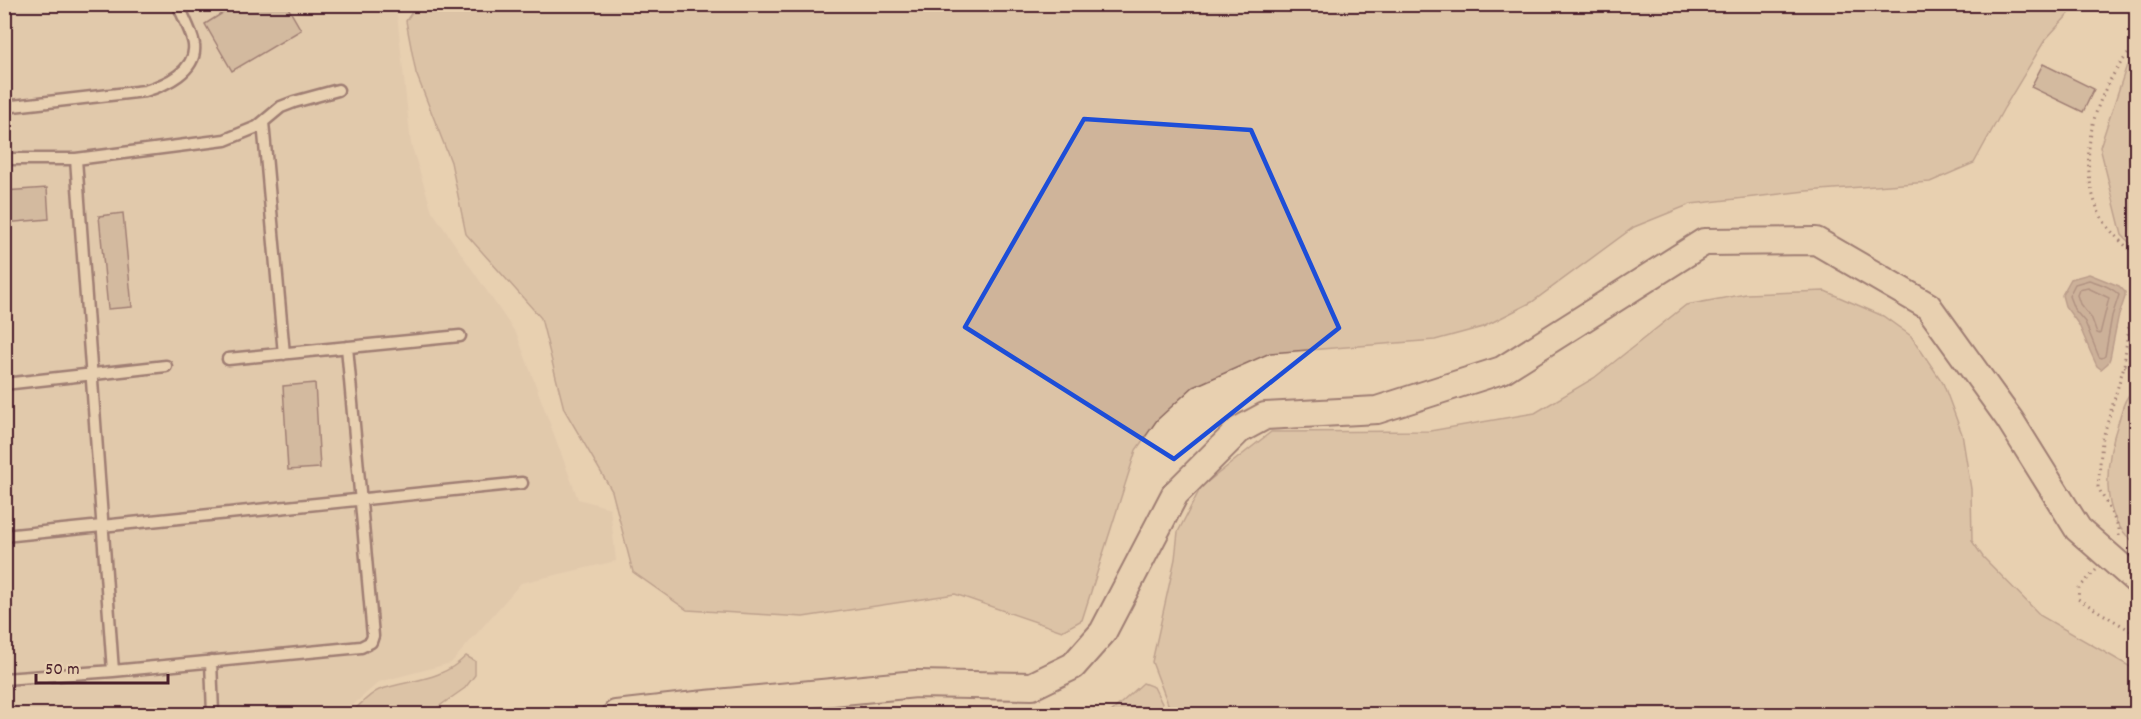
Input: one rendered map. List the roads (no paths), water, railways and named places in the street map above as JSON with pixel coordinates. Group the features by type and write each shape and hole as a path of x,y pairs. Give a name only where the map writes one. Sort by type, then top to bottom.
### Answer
{"street":[{"path":"616,714 916,684 1032,686 1073,666 1103,632 1174,494 1239,430 1265,416 1377,410 1502,370 1704,242 1816,241 1928,306 2010,420 2078,529 2136,580"}],"lane":[{"path":"4,107 145,91 164,85 183,71 192,57 194,45 178,4"},
{"path":"4,159 76,159 225,140 263,122 287,105 338,90"},
{"path":"263,122 284,354"},
{"path":"76,159 113,670"},
{"path":"228,360 460,336"},
{"path":"4,679 361,647 371,642 373,636 347,347"},
{"path":"4,384 166,366"},
{"path":"4,536 522,483"},
{"path":"211,661 213,714"}],"water":[{"path":"2089,274 2119,286 2125,292 2110,358 2101,369 2097,366 2079,325 2065,306 2062,295 2071,279"}]}
